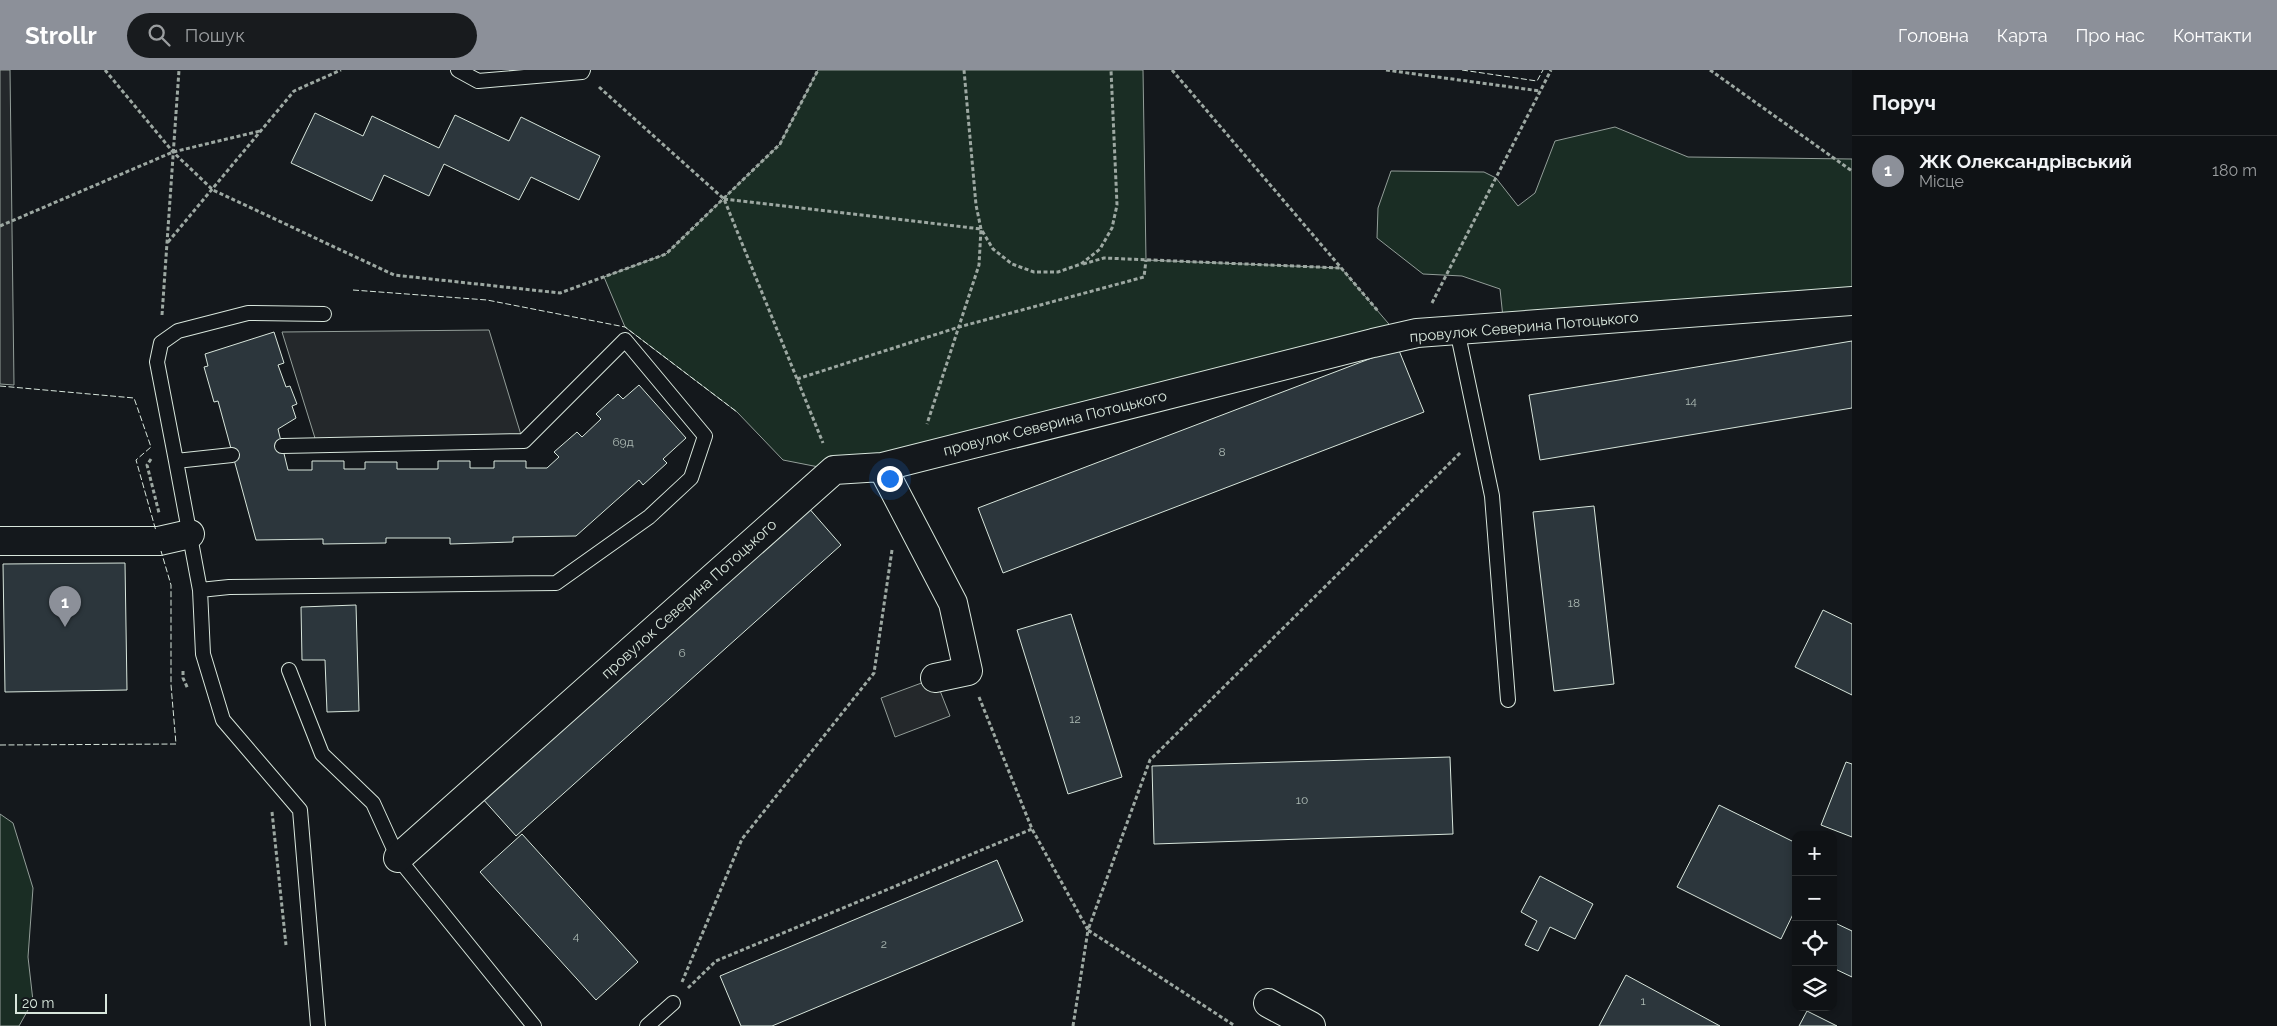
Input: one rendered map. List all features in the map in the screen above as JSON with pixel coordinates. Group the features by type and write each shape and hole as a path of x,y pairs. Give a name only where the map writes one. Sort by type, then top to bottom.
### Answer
{"street":[{"name":"провулок Северина Потоцького","path":"398,858 834,470 882,467 1408,335 1852,301"},
{"path":"882,467 953,603 968,671 936,678"},
{"path":"0,541 158,541 190,534"},
{"path":"1268,1003 1311,1026"}],"lane":[{"path":"458,70 478,81 582,71"},
{"path":"318,1026 300,810 222,720 203,654 200,590 157,362 161,343 178,331 248,312 324,314"},
{"path":"1457,330 1492,496 1508,700"},
{"path":"200,590 229,587 556,583 649,518 691,478 705,436 626,340 524,441 282,446"},
{"path":"176,461 232,455"},
{"path":"290,670 322,754 372,803 398,858 534,1026"},
{"path":"647,1026 673,1004"}],"path":[{"path":"105,70 173,152 213,190 394,275 560,293 666,254 780,144 818,70"},
{"path":"173,152 179,70"},
{"path":"168,242 294,91 340,70"},
{"path":"916,458 979,265 981,229 976,205 964,70"},
{"path":"1081,264 1100,249 1112,228 1117,205 1111,70"},
{"path":"1172,70 1341,268 1408,335 1551,70"},
{"path":"1386,70 1540,91"},
{"path":"1710,70 1852,171"},
{"path":"582,71 724,199 834,470"},
{"path":"0,226 173,152 260,131"},
{"path":"724,199 981,229"},
{"path":"981,229 993,249 1012,264 1034,272 1058,272 1104,258 1341,268"},
{"path":"797,380 958,327 1144,277 1146,260"},
{"path":"1072,1026 1088,930 1150,760 1479,434"},
{"path":"673,1004 742,839 874,673 892,548"},
{"path":"968,671 1032,829 1088,930 1235,1026"},
{"path":"673,1004 716,960 1032,829"}],"green space":[{"path":"818,70 1143,70 1146,260 1341,268 1400,337 834,470 783,460 737,412 625,327 604,277 666,254 780,144"},
{"path":"1615,127 1688,157 1852,159 1852,301 1504,327 1500,289 1462,276 1423,274 1377,238 1378,208 1391,171 1484,172 1496,178 1518,206 1535,193 1555,141"},
{"path":"0,814 13,823 33,888 28,957 33,1001 19,1026 0,1026"}],"shaded area":[{"path":"0,70 10,70 14,385 0,384"},
{"path":"489,330 525,448 319,451 282,332"},
{"path":"935,678 950,716 895,737 881,698"}],"building":[{"path":"315,113 363,136 372,116 439,148 455,115 509,141 521,117 600,156 579,200 531,177 519,200 444,164 429,196 384,175 372,201 291,163"},
{"path":"274,332 284,363 278,365 286,387 290,386 297,404 292,406 296,418 278,429 288,470 312,470 312,461 344,461 344,469 365,469 365,462 397,462 397,469 438,469 438,461 470,461 470,468 494,468 494,461 526,461 526,468 547,468 559,457 554,452 577,432 582,437 601,419 596,414 618,394 623,399 639,385 686,438 663,459 667,463 643,485 639,480 576,536 513,537 513,542 450,544 450,538 386,538 386,543 323,544 323,539 256,540 218,401 214,402 204,367 208,366 205,354"},
{"path":"1852,341 1852,408 1540,460 1529,395"},
{"path":"1398,348 1424,412 1003,573 978,508"},
{"path":"807,506 841,545 516,836 482,798"},
{"path":"1594,506 1614,684 1554,691 1533,512"},
{"path":"125,563 127,690 5,692 3,564"},
{"path":"356,605 359,711 327,712 325,660 302,660 301,607"},
{"path":"1823,610 1852,624 1852,695 1795,667"},
{"path":"1071,614 1122,777 1068,794 1017,630"},
{"path":"1450,757 1453,834 1154,844 1152,766"},
{"path":"1846,762 1852,764 1852,837 1821,825"},
{"path":"1719,805 1792,841 1792,916 1781,939 1677,887"},
{"path":"522,834 638,962 596,1000 480,872"},
{"path":"997,860 1023,921 772,1026 741,1026 720,976"},
{"path":"1540,876 1593,904 1575,939 1550,927 1538,951 1525,945 1537,921 1521,912"},
{"path":"1837,924 1852,931 1852,977 1837,970"},
{"path":"1626,975 1720,1026 1599,1026"},
{"path":"1807,1011 1837,1026 1799,1026"}],"fence":[{"path":"1462,70 1537,81 1543,70"},
{"path":"353,290 487,300 625,327 737,412"},
{"path":"0,386 134,398 151,447 136,460 156,531"},
{"path":"0,745 176,744 171,685 171,585 161,551"}],"place":[{"name":"ЖК Олександрівський","path":"65,627"}]}
